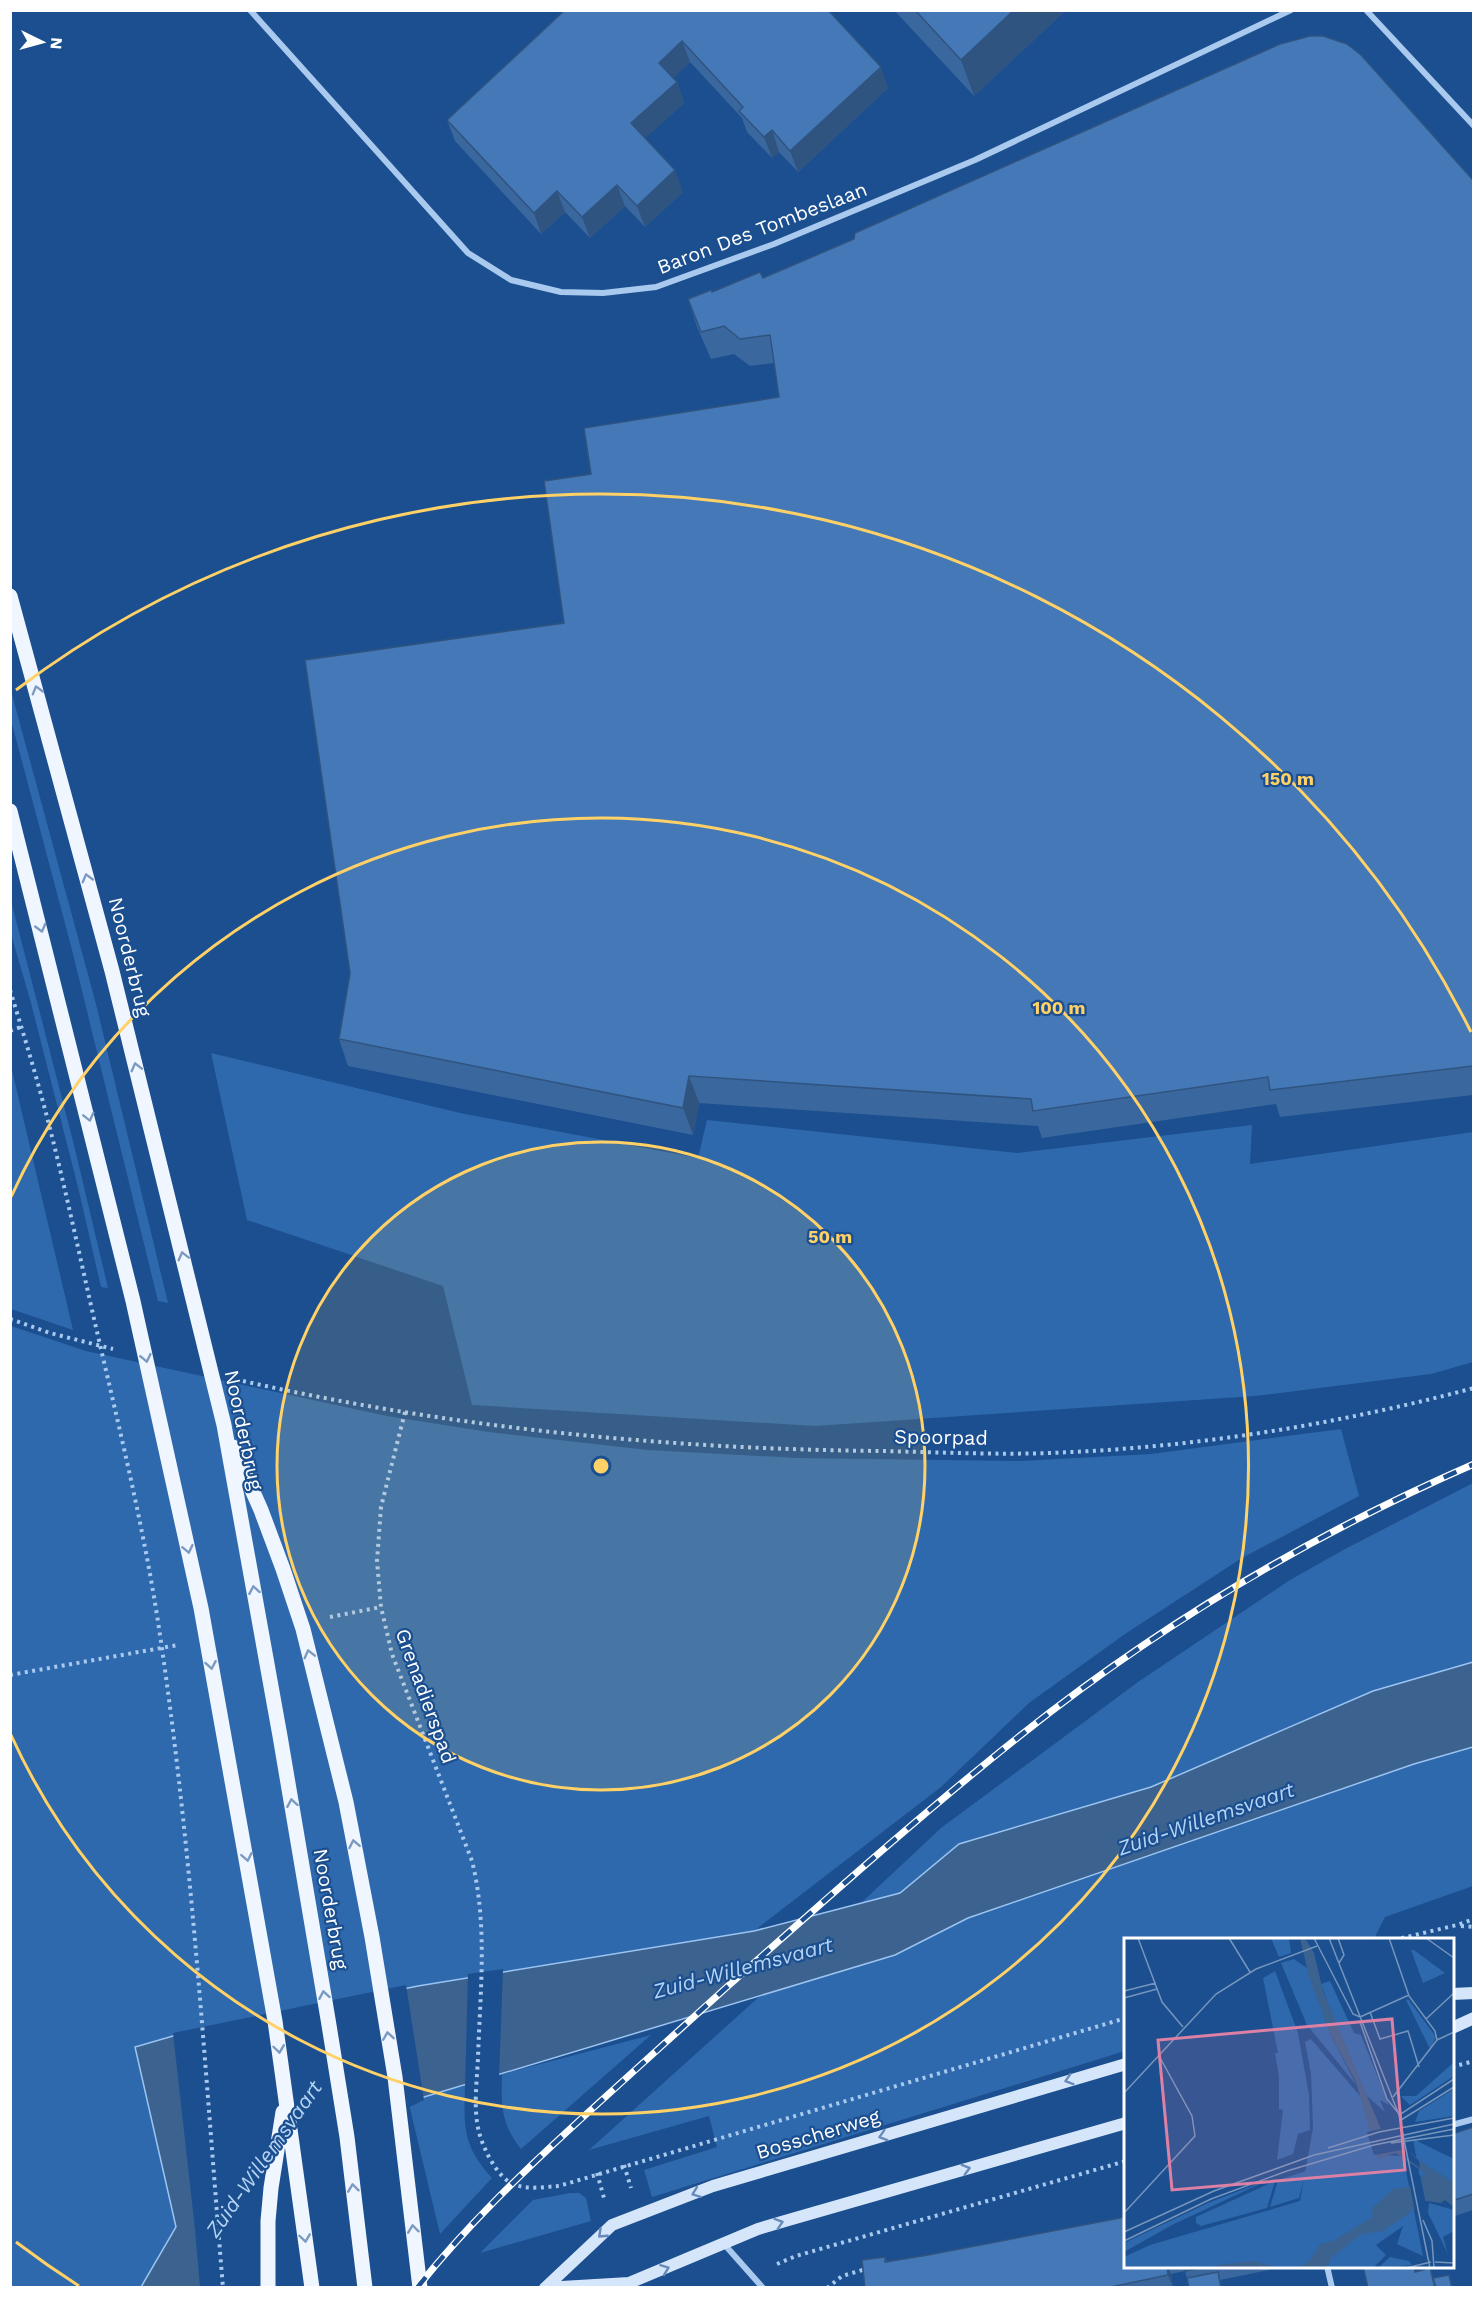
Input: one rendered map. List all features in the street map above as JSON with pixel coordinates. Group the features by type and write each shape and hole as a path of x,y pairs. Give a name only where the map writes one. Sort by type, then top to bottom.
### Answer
{"main road":[{"name":"Noorderbrug","path":"10,596 112,971 224,1425 328,2019 347,2137 365,2288"},
{"path":"10,811 133,1301 201,1608 254,1893 286,2097 312,2288"},
{"path":"224,1425 284,1569 303,1629 346,1802 372,1937 395,2077 420,2288"},
{"path":"268,2288 268,2221 271,2188 286,2097"}],"street":[{"name":"Baron Des Tombeslaan","path":"250,10 468,253 511,280 561,292 603,293 656,287 774,244 975,160 1291,10"},
{"path":"1366,10 1473,126"},
{"path":"1454,1994 1473,1993"},
{"path":"1454,2027 1473,2018"},
{"name":"Bosscherweg","path":"546,2287 612,2225 713,2186 1124,2064"},
{"path":"1454,2125 1473,2119"},
{"name":"Bosscherweg","path":"546,2287 629,2283 785,2221 1124,2123"},
{"path":"724,2244 762,2288"},
{"path":"1327,2268 1332,2288"}],"path":[{"path":"10,990 47,1117 130,1472 160,1633 175,1746 187,1865 223,2288"},
{"path":"10,1031 21,1028"},
{"name":"Spoorpad","path":"405,1412 527,1429 714,1447 1047,1453 1208,1440 1328,1422 1473,1388"},
{"name":"Grenadierspad","path":"405,1412 381,1507 377,1561 381,1607 392,1654 472,1861 479,1889 482,1950 477,2092 478,2130 491,2162 511,2183 535,2188 559,2186 1124,2018"},
{"path":"1401,1938 1457,1926 1473,1919"},
{"path":"1457,1926 1473,1927"},
{"path":"1416,1934 1417,1938"},
{"path":"1454,2066 1473,2061"},
{"path":"753,2277 796,2256 1124,2160"},
{"path":"827,2288 842,2276 875,2268"}],"shaded area":[{"path":"10,687 96,1004 168,1303 158,1301 72,950 11,720"},
{"path":"10,897 108,1288 101,1287 78,1187 11,934"},
{"path":"211,1053 460,1113 698,1158 707,1120 1017,1153 1252,1125 1250,1164 1473,1132 1473,1362 1431,1374 1255,1396 815,1426 472,1405 443,1286 247,1220"},
{"path":"11,1066 73,1330 11,1309"},
{"path":"11,1326 86,1351 387,1416 489,1432 648,1450 798,1458 1021,1461 1151,1454 1341,1429 1359,1496 1242,1558 1125,1634 1029,1703 941,1787 754,1931 418,1986 135,2047 176,2227 141,2287 11,2288"},
{"path":"1473,1483 1473,1662 1373,1691 1151,1787 959,1844 900,1893 861,1903 941,1828 1138,1682 1290,1580"},
{"path":"1473,1747 1473,1886 1385,1917 1374,1938 1124,1938 1124,2051 652,2197 644,2170 717,2147 709,2116 589,2150 760,1996 895,1955 968,1918 1414,1764"},
{"path":"651,2035 521,2149 506,2122 502,2074"},
{"path":"465,2085 467,2135 475,2155 492,2178 440,2234 409,2104 424,2097"},
{"path":"579,2193 586,2198 591,2221 480,2253 533,2200"}],"water":[{"name":"Zuid-Willemsvaart","path":"1473,1662 1473,1747 1414,1764 968,1918 895,1955 424,2097 398,2110 218,2287 141,2287 176,2227 135,2047 173,2036 418,1986 754,1931 900,1893 959,1844 1151,1787 1373,1691"}],"pier":[{"path":"503,1969 499,2078 465,2088 468,1974"},
{"path":"406,1985 424,2100 399,2112 222,2288 200,2287 173,2033"}],"building":[{"path":"565,10 828,10 881,67 790,151 772,130 764,137 739,111 743,107 682,41 659,63 677,82 631,123 675,170 637,206 617,185 582,217 557,191 534,213 447,120"},
{"path":"915,10 1014,10 961,60"},
{"path":"1310,36 1323,36 1347,44 1361,55 1473,180 1473,1066 1270,1090 1268,1077 1033,1111 1031,1099 689,1076 683,1108 339,1039 350,973 305,660 564,623 544,481 591,474 584,428 779,397 770,335 740,339 724,326 701,332 688,299 711,290 712,292 760,272 763,278 854,239 855,233 1280,44"},
{"path":"1473,2127 1473,2194 1454,2200 1454,2133"},
{"path":"1124,2217 1124,2268 1167,2268 1168,2275 1106,2288 865,2288 862,2260 885,2257 885,2262"},
{"path":"1363,2268 1414,2268 1415,2272 1430,2268 1435,2288 1368,2288"},
{"path":"1218,2272 1221,2288 1189,2288 1187,2278"},
{"path":"1449,2275 1452,2288 1436,2288 1433,2278"}],"railway":[{"path":"417,2288 496,2200 582,2118 836,1890 1021,1735 1127,1657 1238,1585 1355,1521 1474,1464"}]}
